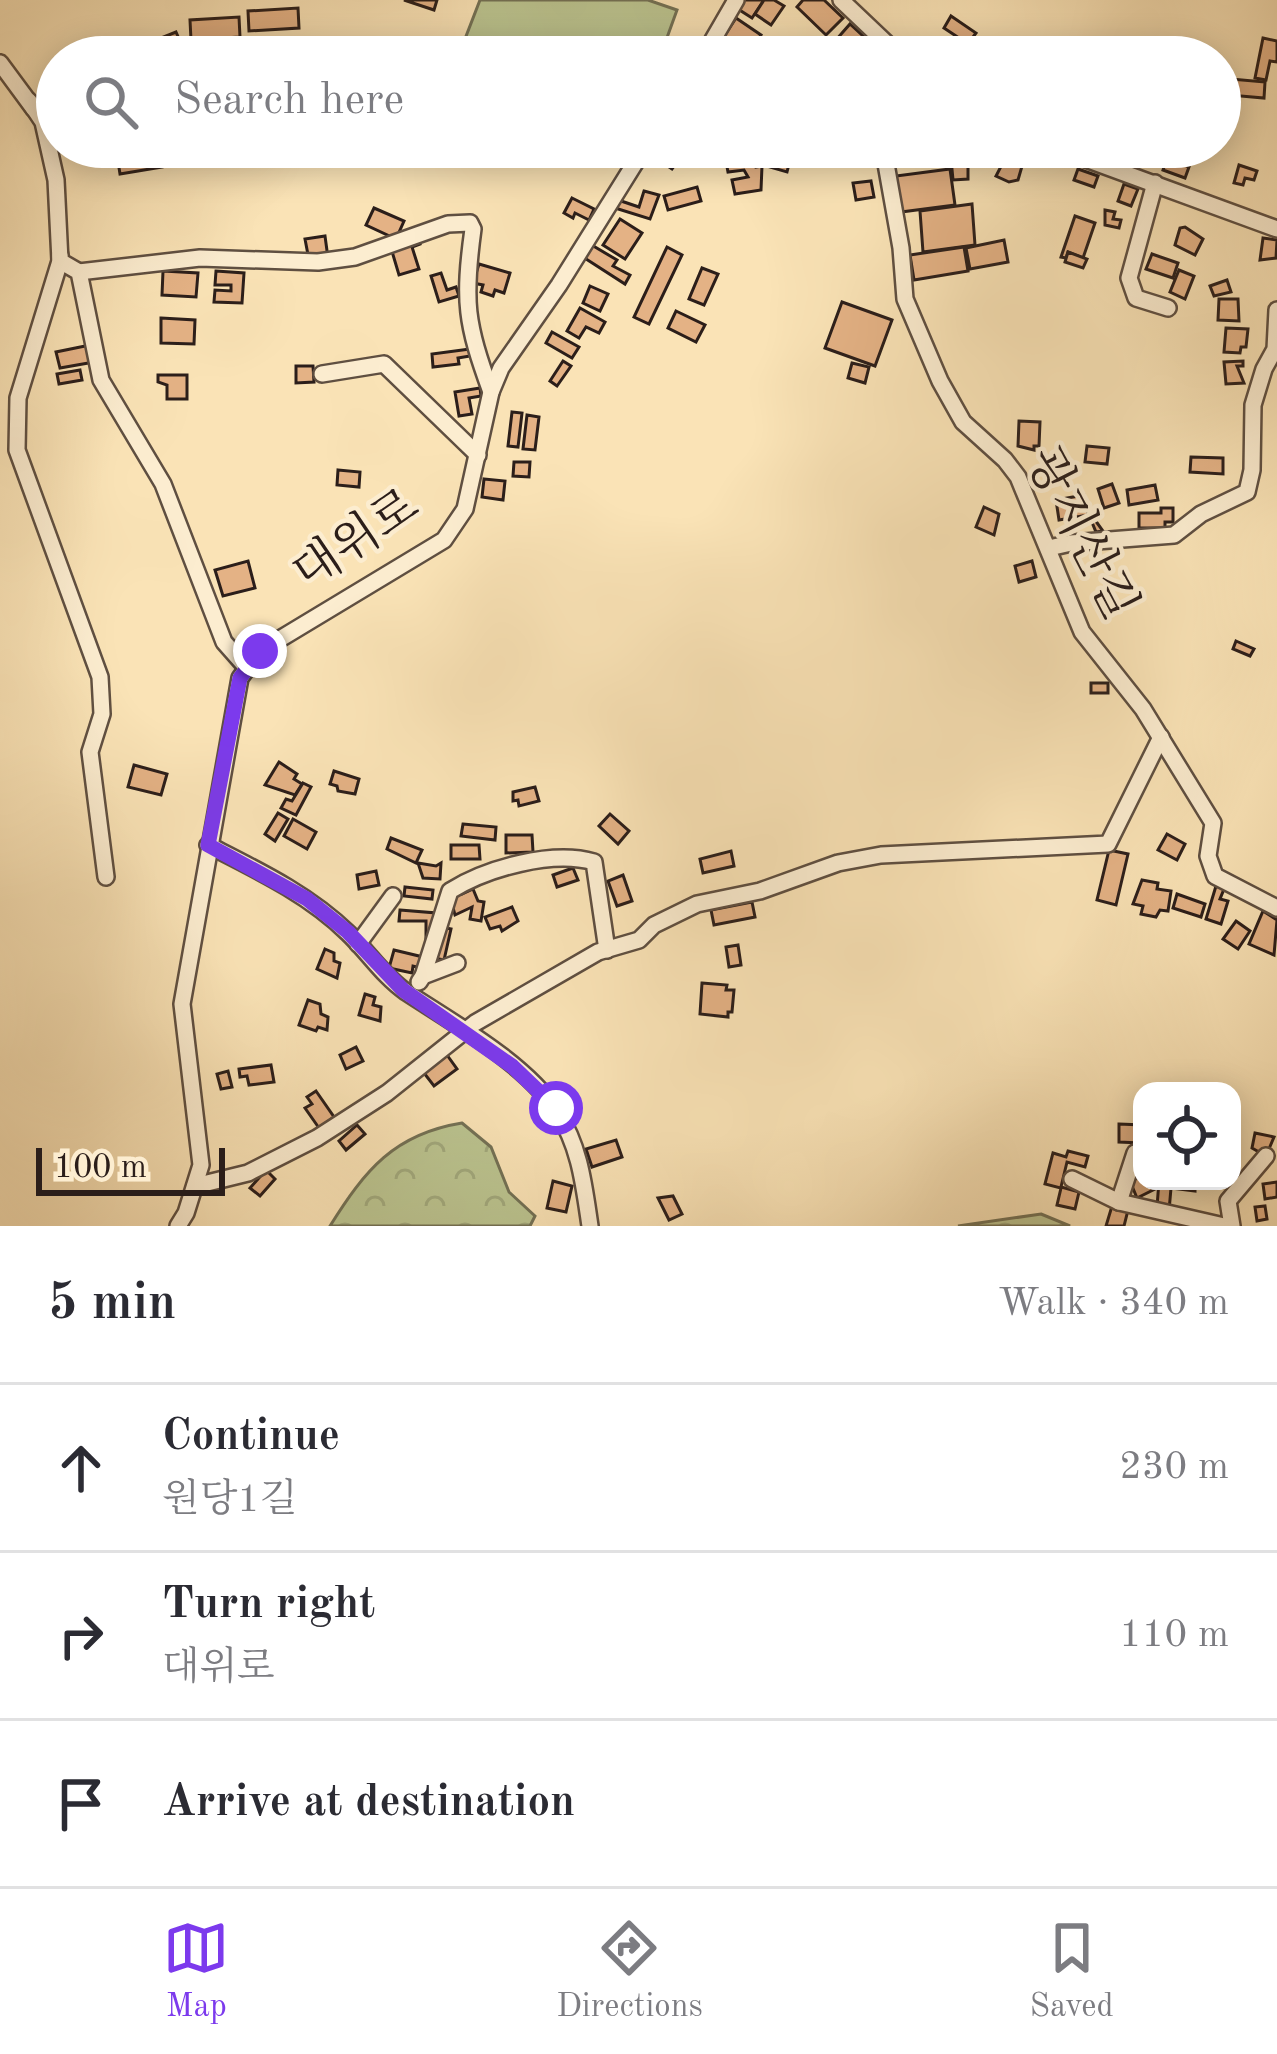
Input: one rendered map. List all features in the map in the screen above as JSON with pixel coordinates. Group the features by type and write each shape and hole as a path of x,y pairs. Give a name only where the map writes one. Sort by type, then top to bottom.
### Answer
{"street":[{"path":"715,36 736,0"},
{"path":"841,0 879,36"},
{"path":"0,63 36,112"},
{"path":"53,168 60,261 18,398 17,450 100,677 102,714 90,752 106,877"},
{"name":"대위로","path":"248,668 272,643 444,540 465,509 491,392 522,334 559,286 632,168"},
{"name":"광지산길","path":"887,168 905,299 940,381 963,422 1018,477 1082,632 1160,737 1214,823 1208,856 1215,876 1277,908"},
{"path":"1112,168 1277,229"},
{"path":"1155,183 1130,278 1136,298 1168,308"},
{"path":"60,261 79,272 200,258 318,262 355,256 448,224 470,223 469,332 491,392"},
{"path":"79,272 101,380 163,484 224,642 248,668 240,678 182,1004 201,1165 178,1226"},
{"path":"1049,548 1174,535 1201,514 1246,492 1252,470 1253,405 1275,349 1277,310"},
{"path":"322,374 384,364 478,455"},
{"path":"195,1186 248,1173 317,1138 387,1093 465,1032 697,904 760,892 838,862 881,855 1108,844 1160,737"},
{"path":"208,845 307,899 378,968 512,1066 556,1108 582,1169 590,1226"},
{"path":"411,994 423,976 450,891 470,879 527,863 579,857 595,862 607,950"},
{"path":"358,944 393,896"},
{"path":"423,976 457,962"},
{"path":"1072,1179 1119,1202 1228,1226 1228,1201 1266,1156"},
{"path":"1119,1202 1133,1160"}],"green space":[{"path":"480,0 648,0 677,10 668,36 466,36"},
{"path":"462,1123 491,1147 509,1192 535,1216 530,1226 330,1226 384,1158 418,1136"},
{"path":"1041,1214 1070,1226 958,1226"}],"building":[{"path":"404,0 437,0 434,10"},
{"path":"744,0 764,0 752,18 738,9"},
{"path":"764,0 784,6 771,25 755,14"},
{"path":"803,0 824,0 843,18 826,35 797,7"},
{"path":"298,8 299,28 249,31 248,11"},
{"path":"951,16 976,33 956,36 944,28"},
{"path":"239,17 240,36 191,36 190,20"},
{"path":"736,18 761,35 760,36 724,36"},
{"path":"850,24 863,36 839,36"},
{"path":"1263,38 1277,41 1277,62 1270,61 1266,80 1255,78"},
{"path":"1241,80 1265,82 1264,98 1241,96"},
{"path":"1241,166 1257,171 1254,180 1234,183"},
{"path":"119,168 156,168 120,174"},
{"path":"727,168 762,168 761,190 735,194 732,180 748,177 744,170 728,172"},
{"path":"952,168 968,168 968,179 953,180"},
{"path":"1000,168 1021,168 1018,180 996,176"},
{"path":"1164,168 1189,168 1185,178"},
{"path":"950,169 955,205 901,212 896,176"},
{"path":"1078,169 1098,176 1094,187 1074,180"},
{"path":"871,181 874,197 856,200 853,183"},
{"path":"1124,184 1138,189 1131,206 1118,201"},
{"path":"697,187 701,201 668,210 664,196"},
{"path":"644,191 659,195 650,219 615,208 618,200 639,207"},
{"path":"572,198 594,209 589,220 564,213"},
{"path":"972,204 975,245 923,252 920,211"},
{"path":"374,208 404,221 396,239 366,225"},
{"path":"1105,210 1115,212 1113,219 1121,220 1119,228 1105,225"},
{"path":"1075,216 1095,223 1083,258 1068,252 1066,258 1061,257"},
{"path":"620,219 642,233 625,259 603,245"},
{"path":"1180,228 1203,239 1195,255 1175,245"},
{"path":"325,236 328,258 309,260 305,239"},
{"path":"418,237 420,244 412,247 419,269 399,275 391,248"},
{"path":"1263,238 1277,240 1276,258 1260,260"},
{"path":"1004,240 1008,262 970,269 966,248"},
{"path":"590,244 617,260 613,266 630,275 625,284 583,257"},
{"path":"667,247 682,255 649,324 634,317"},
{"path":"964,247 968,271 914,280 910,255"},
{"path":"1068,252 1087,259 1083,268 1065,262"},
{"path":"1152,254 1178,263 1173,278 1146,269"},
{"path":"479,264 510,273 504,293 495,290 493,296 481,292 483,285 473,283"},
{"path":"702,268 718,274 704,305 689,299"},
{"path":"1179,270 1194,276 1185,299 1170,292"},
{"path":"163,271 198,273 196,297 162,295"},
{"path":"216,271 244,273 242,303 214,302 215,290 231,291 231,285 215,285"},
{"path":"441,273 447,290 456,287 459,296 439,302 431,276"},
{"path":"1227,280 1231,292 1214,296 1210,286"},
{"path":"590,286 608,294 600,311 583,303"},
{"path":"1219,299 1238,299 1239,321 1218,320"},
{"path":"842,302 892,320 875,366 825,348"},
{"path":"580,308 605,322 599,333 586,327 579,338 567,331"},
{"path":"676,311 705,325 696,342 668,328"},
{"path":"161,318 195,320 194,344 161,343"},
{"path":"1226,328 1248,329 1246,347 1240,353 1224,352"},
{"path":"552,332 579,347 572,358 546,343"},
{"path":"90,345 94,362 60,368 56,352"},
{"path":"470,349 470,356 458,358 459,364 433,367 432,354"},
{"path":"563,361 571,366 557,386 550,381"},
{"path":"1243,361 1243,366 1237,366 1244,383 1226,384 1224,362"},
{"path":"852,363 869,367 865,383 848,378"},
{"path":"296,366 313,366 314,382 296,383"},
{"path":"80,370 82,380 59,384 57,374"},
{"path":"158,375 187,375 187,399 167,399 167,385 158,382"},
{"path":"480,388 481,396 469,398 472,414 459,416 455,392"},
{"path":"512,412 522,413 518,447 508,446"},
{"path":"527,415 539,417 535,450 523,449"},
{"path":"1019,421 1040,422 1039,446 1034,450 1018,446"},
{"path":"1087,446 1109,448 1107,464 1085,462"},
{"path":"1191,457 1223,458 1223,474 1190,472"},
{"path":"514,462 530,462 529,477 513,476"},
{"path":"338,470 360,472 359,487 337,485"},
{"path":"484,479 505,481 503,500 482,497"},
{"path":"1112,484 1119,503 1104,508 1098,489"},
{"path":"1155,485 1158,500 1129,505 1127,490"},
{"path":"1084,495 1088,515 1059,520 1056,500"},
{"path":"984,507 999,514 994,535 976,527"},
{"path":"1161,508 1173,508 1173,522 1165,522 1165,528 1139,528 1139,513 1161,513"},
{"path":"1098,511 1101,517 1095,520 1103,531 1096,532 1089,515"},
{"path":"248,561 255,588 223,596 215,570"},
{"path":"1032,561 1036,577 1019,582 1015,566"},
{"path":"1236,641 1254,649 1250,656 1233,649"},
{"path":"1091,683 1108,683 1108,693 1091,693"},
{"path":"279,762 297,774 294,779 302,784 295,795 265,785"},
{"path":"134,765 167,774 161,795 128,787"},
{"path":"334,771 359,779 355,794 330,784"},
{"path":"303,783 311,787 296,815 281,808 286,799 292,801"},
{"path":"535,787 539,801 519,806 518,800 513,801 513,792"},
{"path":"278,813 288,819 275,841 265,834"},
{"path":"610,814 629,831 618,844 599,826"},
{"path":"293,819 316,832 307,849 284,836"},
{"path":"463,824 496,827 495,840 461,836"},
{"path":"1167,834 1185,844 1177,860 1158,850"},
{"path":"506,835 532,835 533,852 506,853"},
{"path":"391,838 422,850 416,863 387,849"},
{"path":"451,845 479,845 480,859 451,859"},
{"path":"1109,850 1128,854 1116,905 1097,900"},
{"path":"731,851 734,866 703,873 700,859"},
{"path":"418,863 441,863 440,879 423,878"},
{"path":"573,868 578,880 557,887 553,875"},
{"path":"376,871 379,885 359,889 357,875"},
{"path":"623,875 632,901 617,906 608,881"},
{"path":"1142,880 1171,891 1168,911 1160,910 1156,917 1141,914 1143,906 1133,904"},
{"path":"1216,886 1224,889 1220,899 1228,901 1221,924 1206,919"},
{"path":"405,887 433,890 432,899 404,896"},
{"path":"459,888 462,894 473,889 478,901 484,902 481,921 470,919 472,907 455,915 450,897"},
{"path":"1177,894 1205,904 1201,917 1173,908"},
{"path":"752,902 755,917 714,925 711,910"},
{"path":"512,907 518,921 502,931 500,926 490,929 485,917"},
{"path":"400,910 436,913 435,940 426,940 426,921 399,921"},
{"path":"1263,911 1277,920 1274,955 1249,944"},
{"path":"1236,921 1250,931 1238,949 1223,939"},
{"path":"441,927 451,929 444,960 434,958"},
{"path":"738,945 741,965 729,967 726,947"},
{"path":"325,949 340,963 337,978 317,969"},
{"path":"394,950 423,957 421,968 413,966 412,973 389,968"},
{"path":"702,983 734,990 728,1017 700,1014"},
{"path":"365,994 375,997 373,1005 381,1007 380,1021 359,1015"},
{"path":"308,1000 320,1004 321,1014 328,1017 327,1030 299,1025"},
{"path":"356,1047 363,1061 346,1069 340,1055"},
{"path":"447,1055 457,1069 434,1086 424,1073"},
{"path":"271,1065 274,1082 249,1085 247,1076 240,1077 239,1069"},
{"path":"228,1071 232,1087 221,1089 217,1074"},
{"path":"316,1091 334,1117 319,1128 305,1108 312,1104 307,1097"},
{"path":"1119,1124 1133,1125 1133,1143 1119,1142"},
{"path":"357,1125 365,1134 346,1150 339,1141"},
{"path":"1255,1133 1274,1137 1266,1156 1252,1148"},
{"path":"616,1140 622,1157 592,1167 586,1149"},
{"path":"1068,1151 1088,1156 1085,1167 1067,1162 1061,1187 1079,1192 1075,1209 1057,1205 1061,1188 1045,1184 1053,1153 1066,1157"},
{"path":"266,1170 275,1179 260,1196 250,1188"},
{"path":"553,1181 572,1186 566,1212 547,1208"},
{"path":"1277,1182 1277,1197 1265,1199 1263,1184"},
{"path":"1158,1190 1171,1190 1169,1211 1157,1207"},
{"path":"673,1196 682,1214 669,1220 658,1198"},
{"path":"1112,1206 1128,1210 1124,1226 1106,1226"},
{"path":"1265,1206 1267,1219 1257,1221 1255,1207"}],"route":[{"path":"260,651 240,678 208,845 307,899 348,932 403,990 512,1066 556,1108"}]}
